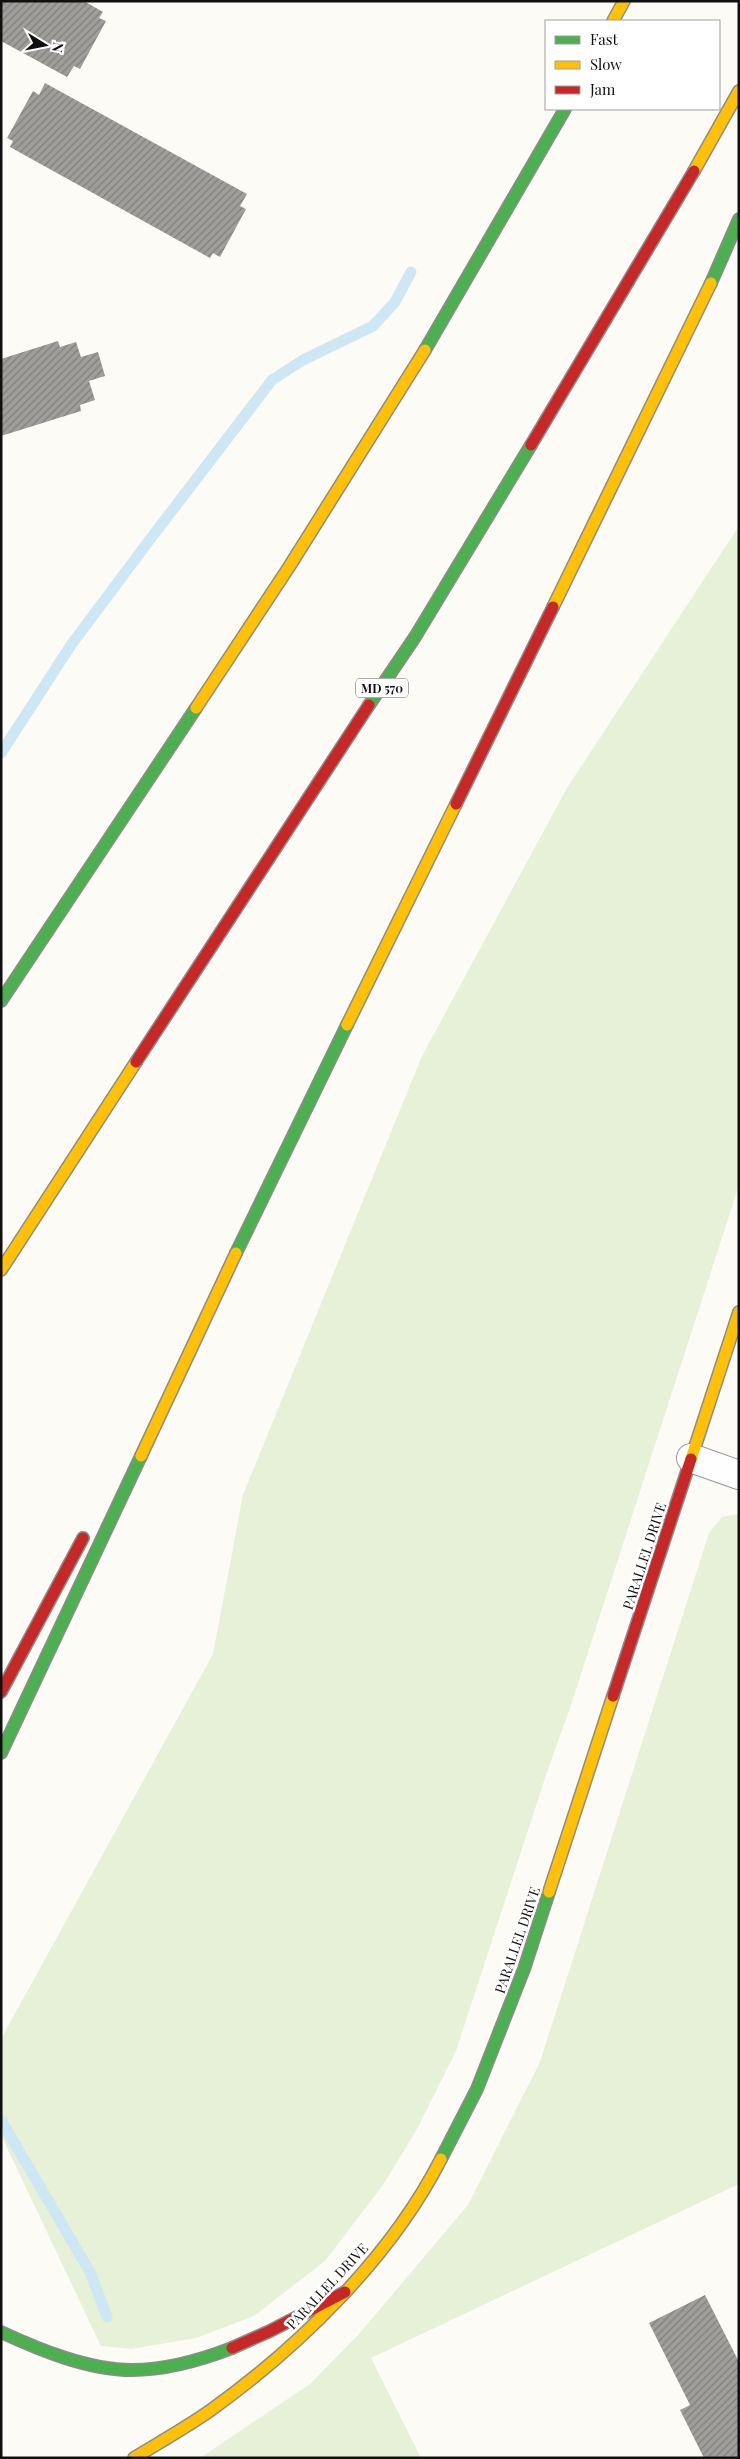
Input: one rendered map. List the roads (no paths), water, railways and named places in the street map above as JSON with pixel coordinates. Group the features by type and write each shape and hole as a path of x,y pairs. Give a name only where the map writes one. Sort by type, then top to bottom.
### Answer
{"main road":[{"path":"614,20 624,1"},
{"name":"MD 570","path":"1,1270 275,847 415,637 662,228 739,91"},
{"path":"1,1001 279,583 416,366 563,110"},
{"path":"1,1753 254,1214 702,304 739,218"},
{"path":"139,1431 254,1214"},
{"name":"PARALLEL DRIVE","path":"134,2458 210,2410 280,2356 345,2292 395,2232 436,2169 477,2089 524,1969 739,1312"},
{"path":"1,1692 89,1527"},
{"path":"1,2332 36,2349 88,2364 135,2371 176,2365 229,2350 345,2292"}],"street":[{"path":"691,1458 739,1475"}],"waterway":[{"path":"1,753 71,645 272,380 303,360 373,326 395,302 411,272"},
{"path":"1,2120 90,2272 107,2317"}]}
